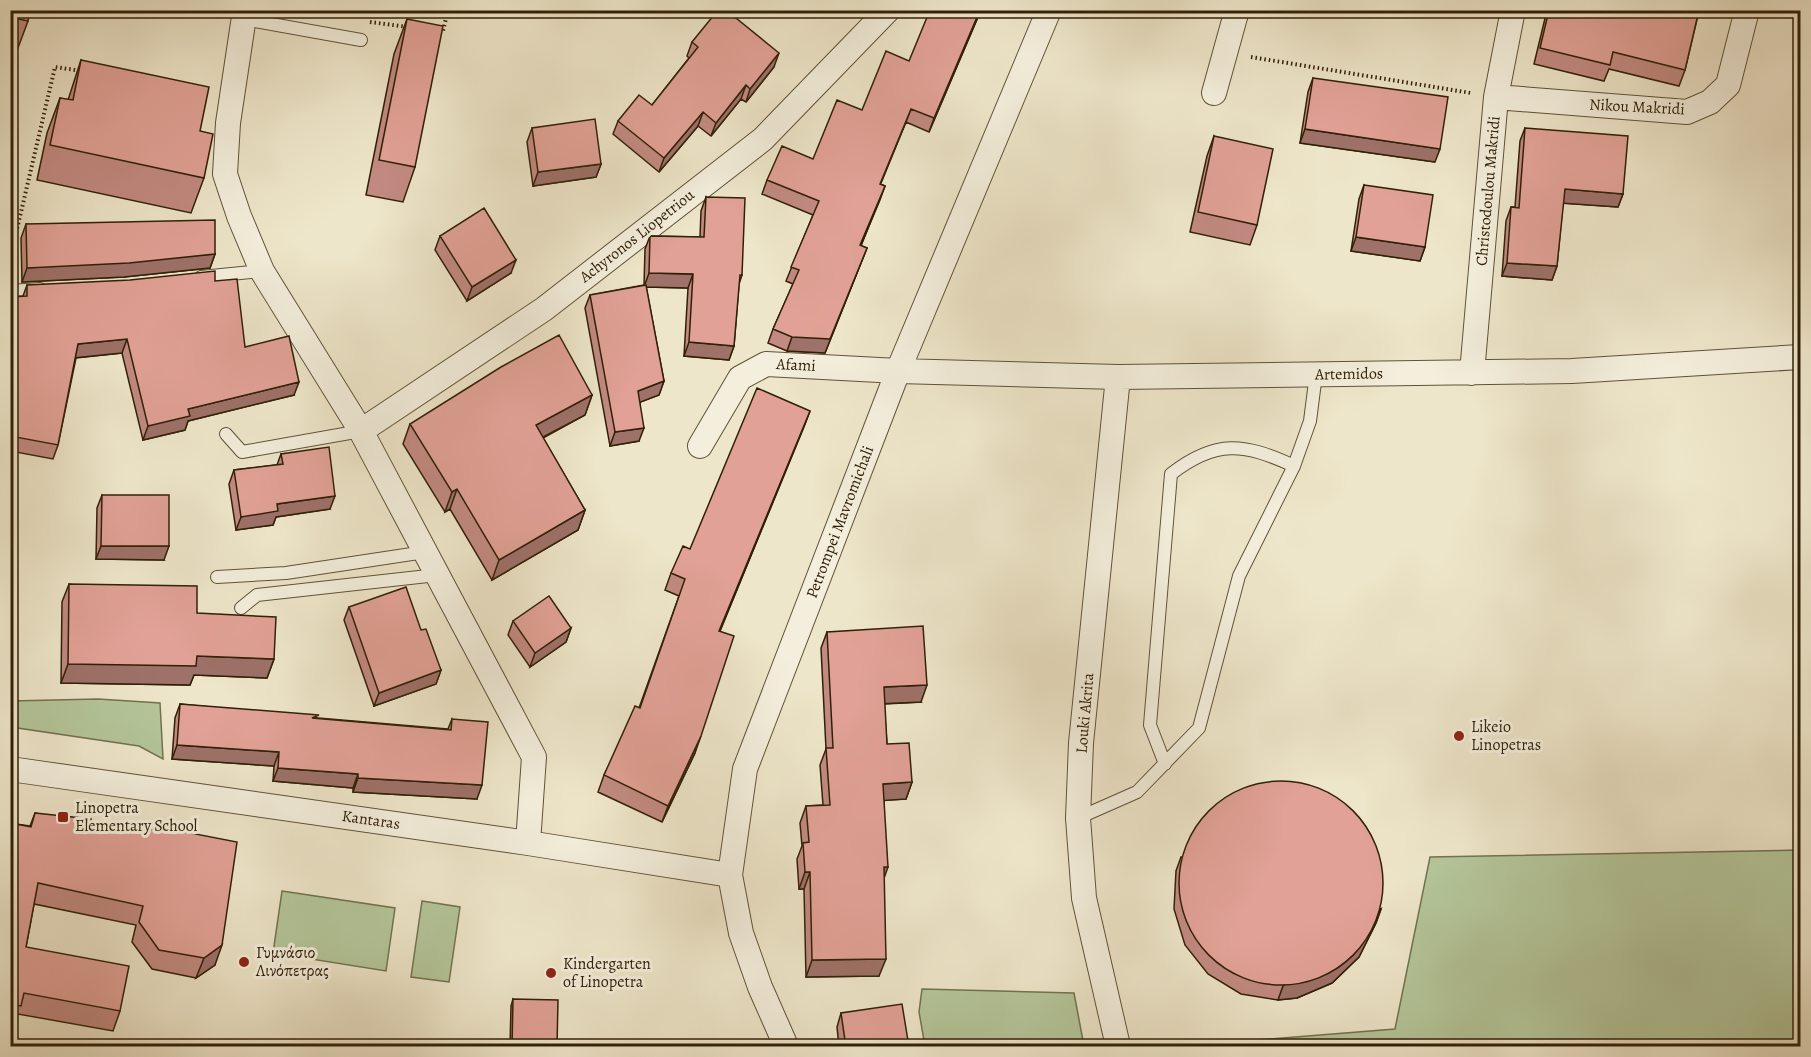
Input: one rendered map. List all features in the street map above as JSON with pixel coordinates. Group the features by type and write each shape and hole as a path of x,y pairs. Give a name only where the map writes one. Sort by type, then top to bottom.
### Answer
{"street":[{"name":"Achyronos Liopetriou","path":"361,431 543,309 763,139 888,10"},
{"name":"Petrompei Mavromichali","path":"786,1047 760,987 741,933 730,875 745,770 898,371 1049,10"},
{"path":"1214,93 1237,10"},
{"name":"Christodoulou Makridi","path":"1472,373 1496,97 1513,10"},
{"name":"Nikou Makridi","path":"1496,97 1687,112 1710,102 1728,85 1747,10"},
{"path":"244,15 228,123 225,174 239,216 262,271 361,431 534,757 528,843"},
{"name":"Artemidos","path":"898,371 1118,377 1472,373 1572,371 1800,357"},
{"name":"Afami","path":"700,446 740,378 766,364 898,371"},
{"name":"Louki Akrita","path":"1118,377 1081,743 1078,818 1084,898 1118,1047"},
{"name":"Kantaras","path":"10,769 528,843 730,875"}],"lane":[{"path":"244,15 361,40"},
{"path":"182,279 262,271"},
{"path":"10,291 56,289"},
{"path":"1078,818 1137,792 1199,728 1239,576 1294,466 1310,421 1316,375"},
{"path":"226,434 242,452 361,431"},
{"path":"1165,764 1150,725 1171,474 1191,458 1220,447 1269,454 1294,466"},
{"path":"218,577 286,573 425,552"},
{"path":"242,608 257,595 437,575"}],"path":[{"path":"432,30 443,32 448,10"},
{"path":"361,40 366,21 410,27"},
{"path":"1225,53 1496,97"},
{"path":"10,259 55,67 89,72"}],"green space":[{"path":"98,699 160,703 163,759 139,746 11,727 11,701"},
{"path":"1800,850 1800,1046 1182,1046 1395,1029 1430,857"},
{"path":"282,891 395,908 386,971 273,953"},
{"path":"422,901 460,907 449,982 411,977"},
{"path":"922,989 1074,993 1084,1046 925,1046 919,1012"}],"building":[{"path":"10,10 30,10 28,21 10,17"},
{"path":"718,10 726,10 779,53 750,89 746,85 716,123 703,112 664,158 618,121 639,95 652,105 698,47 692,42"},
{"path":"930,10 980,10 934,118 911,109 880,184 885,186 860,245 867,248 830,339 792,337 773,329 799,270 791,267 819,201 767,180 782,146 813,159 837,100 862,110 886,51 909,61"},
{"path":"1549,10 1699,10 1685,70 1613,52 1610,65 1540,48"},
{"path":"407,19 443,26 415,167 379,160"},
{"path":"81,60 209,87 200,131 213,134 204,178 50,145 60,98 73,100"},
{"path":"1313,78 1448,97 1440,149 1305,129"},
{"path":"595,119 601,164 538,172 532,128"},
{"path":"1525,128 1628,136 1623,194 1565,189 1557,266 1507,263 1511,207 1519,208"},
{"path":"1214,136 1273,149 1257,225 1198,212"},
{"path":"1364,185 1433,195 1425,247 1356,237"},
{"path":"706,197 745,198 742,275 740,275 734,346 689,342 693,274 649,273 650,236 704,237"},
{"path":"484,208 516,260 472,287 440,236"},
{"path":"215,220 215,254 129,263 27,268 26,224"},
{"path":"215,271 215,281 237,279 245,347 289,336 299,382 188,409 190,416 148,426 127,339 78,344 58,445 10,436 10,297 27,296 27,285 130,280"},
{"path":"646,285 664,381 638,391 644,428 615,432 590,295"},
{"path":"559,335 592,395 536,425 585,510 499,560 457,489 452,492 410,424 501,367"},
{"path":"757,388 810,411 719,631 734,636 701,736 668,806 604,775 635,706 640,708 685,579 671,573 683,546 690,549"},
{"path":"329,447 335,496 277,504 278,511 241,517 234,470 283,464 281,454"},
{"path":"102,495 169,495 169,546 101,546"},
{"path":"69,584 197,586 197,613 276,617 274,659 197,656 196,666 68,664"},
{"path":"406,587 421,630 426,629 441,670 379,693 349,607"},
{"path":"549,596 571,628 535,653 513,621"},
{"path":"923,626 927,685 884,687 887,744 909,743 912,782 883,784 888,867 884,867 886,959 812,960 810,872 805,872 803,843 809,842 806,806 830,805 826,748 833,748 827,632"},
{"path":"180,704 319,715 312,718 451,730 452,719 488,722 482,785 358,778 358,774 278,768 279,752 177,745"},
{"path":"1281,781 1311,785 1329,793 1346,804 1360,818 1379,853 1383,883 1379,913 1371,931 1360,948 1346,962 1311,981 1281,985 1251,981 1233,973 1216,962 1202,948 1183,913 1179,883 1183,853 1191,835 1202,818 1216,804 1251,785"},
{"path":"35,813 91,819 91,825 159,830 160,827 237,842 222,945 204,958 159,950 139,922 143,906 38,883 26,947 129,966 120,1011 24,993 21,1006 10,1004 10,823 31,827"},
{"path":"513,999 558,1000 557,1047 512,1047"},
{"path":"902,1004 909,1047 846,1047 841,1013"}],"place":[{"name":"Likeio Linopetras","path":"1459,736"},
{"name":"Linopetra Elementary School","path":"63,817"},
{"name":"Γυμνάσιο Λινόπετρας","path":"244,962"},
{"name":"Kindergarten of Linopetra","path":"551,973"}]}
